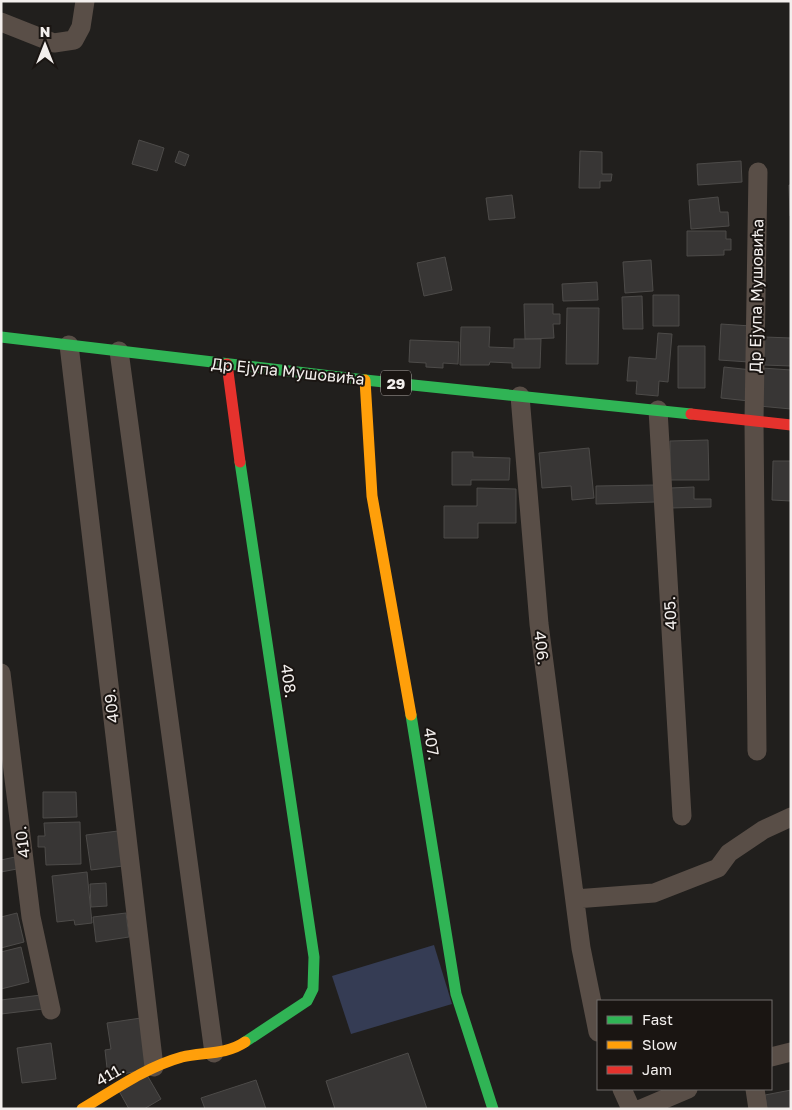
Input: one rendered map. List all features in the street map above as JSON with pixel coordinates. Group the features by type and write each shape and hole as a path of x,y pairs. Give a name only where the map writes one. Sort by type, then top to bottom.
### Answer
{"street":[{"path":"1,22 54,42 74,40 81,27 85,1"},
{"name":"Др Ејупа Мушовића","path":"754,421 758,172"},
{"name":"Др Ејупа Мушовића","path":"1,337 364,380 658,410 791,426"},
{"name":"409.","path":"69,345 154,1067"},
{"path":"119,351 214,1053"},
{"name":"408.","path":"227,364 314,957 313,989 307,1001"},
{"name":"407.","path":"364,380 372,496 416,742 456,994 492,1109"},
{"name":"406.","path":"520,396 539,624 581,948 597,1027"},
{"name":"405.","path":"658,410 682,816"},
{"path":"754,421 757,750"},
{"name":"410.","path":"1,672 31,918 51,1010"},
{"path":"575,899 654,893 718,868 729,852 763,830 791,817"},
{"name":"411.","path":"82,1109 154,1067 182,1057 214,1053 238,1047 307,1001"},
{"path":"772,1057 791,1052"},
{"path":"622,1090 631,1109"},
{"path":"641,1109 686,1090"},
{"path":"755,1090 758,1109"}],"shaded area":[{"path":"434,945 452,1004 351,1034 332,976"}],"building":[{"path":"139,140 164,148 157,171 132,164"},
{"path":"179,151 189,155 185,166 175,162"},
{"path":"580,151 602,152 602,174 612,174 611,181 600,181 600,188 579,188"},
{"path":"741,161 742,182 698,185 697,164"},
{"path":"789,185 791,185 791,216 790,216"},
{"path":"512,195 515,218 489,220 486,198"},
{"path":"718,197 720,212 728,212 729,226 691,229 689,200"},
{"path":"687,231 726,231 726,239 731,239 731,250 724,250 724,255 687,256"},
{"path":"445,257 452,290 424,296 417,263"},
{"path":"651,260 653,291 625,293 623,262"},
{"path":"597,282 598,300 563,301 562,284"},
{"path":"653,295 679,295 679,326 653,326"},
{"path":"642,296 643,329 623,329 622,297"},
{"path":"524,304 553,304 553,314 560,314 560,324 553,324 554,338 525,339"},
{"path":"567,308 599,308 598,364 566,364"},
{"path":"721,324 751,326 749,362 719,360"},
{"path":"461,327 490,327 489,347 514,348 514,339 541,339 540,368 512,368 512,363 490,362 489,365 460,365"},
{"path":"658,333 672,334 668,382 659,381 658,396 636,394 637,381 627,381 629,357 656,359"},
{"path":"765,337 791,338 791,366 764,365"},
{"path":"410,340 459,342 458,364 443,363 443,368 426,367 426,363 409,362"},
{"path":"678,346 705,346 705,388 678,388"},
{"path":"724,367 752,370 749,401 721,398"},
{"path":"762,368 791,370 791,409 759,406"},
{"path":"708,440 709,480 670,480 670,441"},
{"path":"589,448 594,498 572,500 571,486 542,488 539,453"},
{"path":"452,452 473,452 473,457 510,458 509,480 471,480 471,485 452,485"},
{"path":"773,461 791,461 791,501 772,500"},
{"path":"654,485 655,502 596,504 596,486"},
{"path":"694,487 694,499 711,499 711,507 670,508 670,488"},
{"path":"477,488 516,489 516,523 478,523 478,538 444,538 444,506 477,506"},
{"path":"43,792 76,792 77,817 43,818"},
{"path":"80,822 81,864 46,865 45,847 38,847 38,836 45,836 44,823"},
{"path":"118,831 123,866 91,870 86,835"},
{"path":"15,857 17,869 1,872 1,860"},
{"path":"87,872 92,923 75,925 74,920 57,922 52,876"},
{"path":"106,883 107,906 91,907 90,884"},
{"path":"17,913 24,942 1,948 1,917"},
{"path":"126,913 129,937 96,942 93,917"},
{"path":"21,947 29,982 1,989 1,952"},
{"path":"41,995 43,1009 1,1014 1,1000"},
{"path":"141,1018 148,1069 108,1077 105,1050 111,1049 107,1023"},
{"path":"51,1043 56,1079 22,1083 17,1048"},
{"path":"408,1053 427,1109 335,1109 326,1081"},
{"path":"147,1075 161,1099 144,1109 129,1109 119,1091"},
{"path":"256,1080 266,1109 205,1109 201,1098"},
{"path":"791,1090 791,1109 767,1109 765,1095"}],"traffic: fast":[{"path":"1,337 365,380 691,414"},
{"path":"240,462 314,957 313,989 307,1001 245,1042"},
{"path":"411,715 456,994 493,1109"}],"traffic: slow":[{"path":"365,380 372,496 411,715"},
{"path":"82,1109 130,1080 169,1061 190,1055 222,1051 245,1042"}],"traffic: jam":[{"path":"227,364 240,462"},
{"path":"691,414 791,425"}]}
